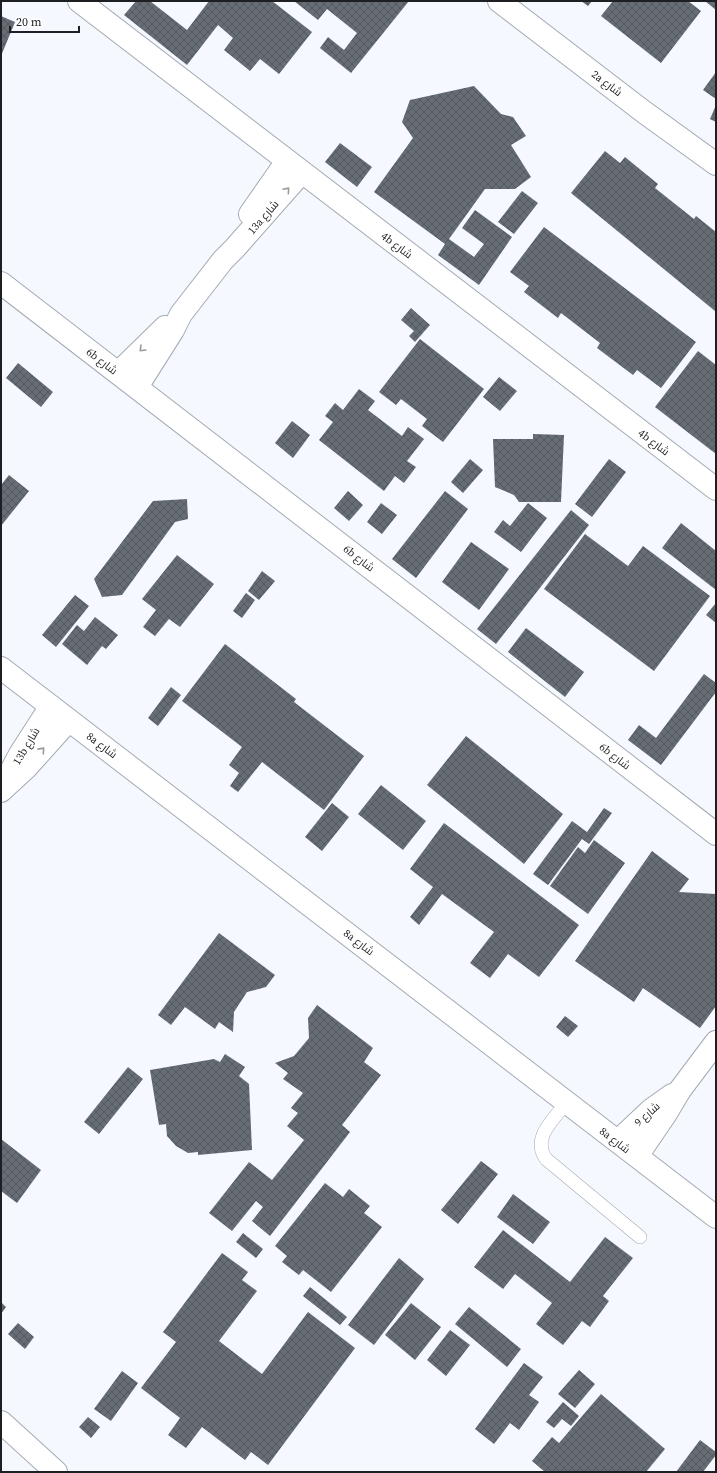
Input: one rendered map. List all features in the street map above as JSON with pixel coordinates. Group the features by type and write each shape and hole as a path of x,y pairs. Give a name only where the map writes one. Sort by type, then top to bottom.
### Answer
{"street":[{"name":"4b شارع","path":"79,1 716,490"},
{"name":"2a شارع","path":"499,1 644,112 716,164"},
{"name":"13a شارع","path":"136,387 173,330 181,314 223,260 235,248 295,166"},
{"name":"6b شارع","path":"1,283 716,834"},
{"name":"13a شارع","path":"118,373 165,327 181,314"},
{"name":"8a شارع","path":"1,668 716,1217"},
{"name":"13b شارع","path":"3,789 20,754 51,706"},
{"name":"13b شارع","path":"3,789 29,764 69,720"},
{"name":"شارع 9","path":"636,1156 665,1115 680,1090 716,1042"},
{"name":"شارع 9","path":"618,1141 651,1110 680,1090"},
{"path":"1,1422 56,1472"}],"lane":[{"path":"567,1102 543,1133 540,1146 542,1153 546,1159 640,1237"}],"building":[{"path":"136,1 150,1 187,30 209,1 272,1 312,32 279,74 260,59 250,71 224,50 233,38 218,25 187,65 124,15"},
{"path":"294,1 409,1 351,73 320,48 328,37 344,50 357,33 327,9 318,20"},
{"path":"581,1 592,1 588,6"},
{"path":"613,1 688,1 701,11 661,63 601,16"},
{"path":"705,1 716,1 716,10"},
{"path":"1,16 15,22 1,56"},
{"path":"716,72 716,99 703,90"},
{"path":"474,86 501,114 513,117 526,136 511,145 531,177 515,189 485,189 449,239 474,257 484,244 462,228 475,210 512,237 479,285 438,255 445,244 374,192 413,138 402,122 410,100"},
{"path":"716,105 716,122 710,119"},
{"path":"340,143 372,167 357,187 325,162"},
{"path":"605,151 620,163 625,157 658,184 655,188 694,219 696,216 716,232 715,311 571,193"},
{"path":"522,191 538,203 514,234 498,222"},
{"path":"544,227 696,342 661,388 637,370 633,375 597,348 600,343 561,313 558,318 524,292 529,286 510,272"},
{"path":"411,308 430,325 415,342 409,336 414,331 401,320"},
{"path":"420,339 484,389 443,442 422,426 427,419 401,399 396,405 379,392"},
{"path":"698,351 716,365 716,454 655,407"},
{"path":"18,363 53,392 41,407 6,378"},
{"path":"499,377 517,391 500,411 483,397"},
{"path":"359,389 375,401 368,410 402,436 408,427 424,439 407,461 416,467 404,483 395,476 384,491 319,440 333,422 325,416 335,403 343,410"},
{"path":"292,421 310,435 293,458 275,443"},
{"path":"533,434 564,435 561,502 519,502 514,495 495,487 493,439 533,439"},
{"path":"470,459 483,470 463,493 451,482"},
{"path":"609,459 626,472 592,517 575,504"},
{"path":"9,475 29,491 1,526 1,485"},
{"path":"348,491 363,505 349,521 334,508"},
{"path":"445,491 468,509 416,578 392,559"},
{"path":"187,499 188,519 175,522 122,595 102,597 94,579 153,501"},
{"path":"381,503 397,515 382,534 367,522"},
{"path":"528,503 547,518 521,552 494,532 503,520 510,526"},
{"path":"571,510 589,525 496,644 477,629"},
{"path":"681,523 716,551 716,590 662,548"},
{"path":"585,534 628,566 643,546 710,596 654,671 544,589"},
{"path":"471,542 509,569 479,610 442,582"},
{"path":"177,555 214,584 180,627 169,619 155,636 143,627 156,610 142,599"},
{"path":"262,571 275,581 259,600 248,591"},
{"path":"246,593 255,600 242,618 233,611"},
{"path":"75,595 89,606 56,647 42,635"},
{"path":"716,603 716,623 706,615"},
{"path":"95,617 118,635 106,649 102,646 87,665 62,644 77,625 84,631"},
{"path":"526,628 584,672 565,697 508,652"},
{"path":"225,644 296,699 294,702 364,756 324,810 262,762 238,792 230,786 239,773 229,765 242,747 182,701"},
{"path":"704,674 716,683 716,692 661,765 628,740 639,725 656,738"},
{"path":"171,687 181,695 158,726 148,718"},
{"path":"466,736 563,814 524,864 427,785"},
{"path":"381,785 426,821 403,850 358,814"},
{"path":"332,803 349,817 322,851 305,837"},
{"path":"604,808 612,813 589,844 582,839 548,885 533,874 572,821 587,832"},
{"path":"444,823 579,925 539,977 508,954 490,978 470,963 494,932 442,894 419,925 410,917 433,887 410,869"},
{"path":"594,840 625,863 588,914 550,886 578,847 585,853"},
{"path":"652,851 689,879 679,892 716,894 716,1006 700,1028 643,988 634,1002 575,961"},
{"path":"219,933 275,975 266,987 247,992 234,1012 233,1032 219,1022 215,1029 185,1007 171,1025 158,1015"},
{"path":"317,1005 373,1048 364,1062 381,1075 342,1125 350,1132 270,1236 252,1221 263,1207 256,1201 232,1231 209,1213 249,1162 272,1180 304,1140 287,1126 298,1113 291,1108 303,1093 283,1079 288,1073 275,1063 294,1056 309,1038 308,1018"},
{"path":"565,1016 578,1026 568,1037 556,1027"},
{"path":"225,1054 245,1067 239,1076 249,1084 252,1150 198,1155 198,1152 188,1153 176,1146 167,1136 166,1124 159,1125 150,1070 214,1059 220,1062"},
{"path":"128,1067 143,1079 99,1134 84,1122"},
{"path":"1,1139 41,1170 17,1203 1,1191"},
{"path":"481,1161 498,1174 458,1224 441,1210"},
{"path":"325,1183 343,1197 349,1189 370,1206 364,1213 382,1227 331,1292 303,1270 299,1275 282,1262 287,1256 275,1246"},
{"path":"513,1194 550,1222 533,1244 497,1217"},
{"path":"503,1230 570,1282 605,1237 633,1258 603,1296 609,1301 590,1327 582,1321 563,1345 536,1324 552,1303 515,1274 503,1289 474,1267"},
{"path":"243,1233 263,1249 256,1258 236,1242"},
{"path":"222,1253 248,1272 242,1280 257,1291 219,1341 262,1374 308,1312 355,1348 268,1465 251,1452 245,1460 202,1427 186,1448 168,1435 180,1418 141,1388 176,1342 163,1332"},
{"path":"399,1258 424,1279 374,1345 348,1325"},
{"path":"310,1287 347,1317 340,1325 303,1296"},
{"path":"1,1302 6,1307 1,1314"},
{"path":"411,1303 441,1327 415,1360 385,1335"},
{"path":"469,1307 521,1349 507,1367 455,1324"},
{"path":"18,1323 34,1337 25,1349 8,1334"},
{"path":"450,1330 470,1345 446,1376 427,1360"},
{"path":"524,1363 543,1377 529,1395 539,1402 519,1430 510,1423 494,1444 475,1429"},
{"path":"579,1370 595,1384 575,1408 558,1394"},
{"path":"122,1371 138,1383 111,1421 94,1409"},
{"path":"601,1394 665,1449 646,1472 545,1472 532,1461 552,1437 559,1443"},
{"path":"563,1402 579,1416 571,1426 562,1419 554,1428 546,1422"},
{"path":"88,1417 100,1427 91,1438 79,1427"},
{"path":"700,1440 716,1452 716,1455 703,1472 676,1472"}]}
